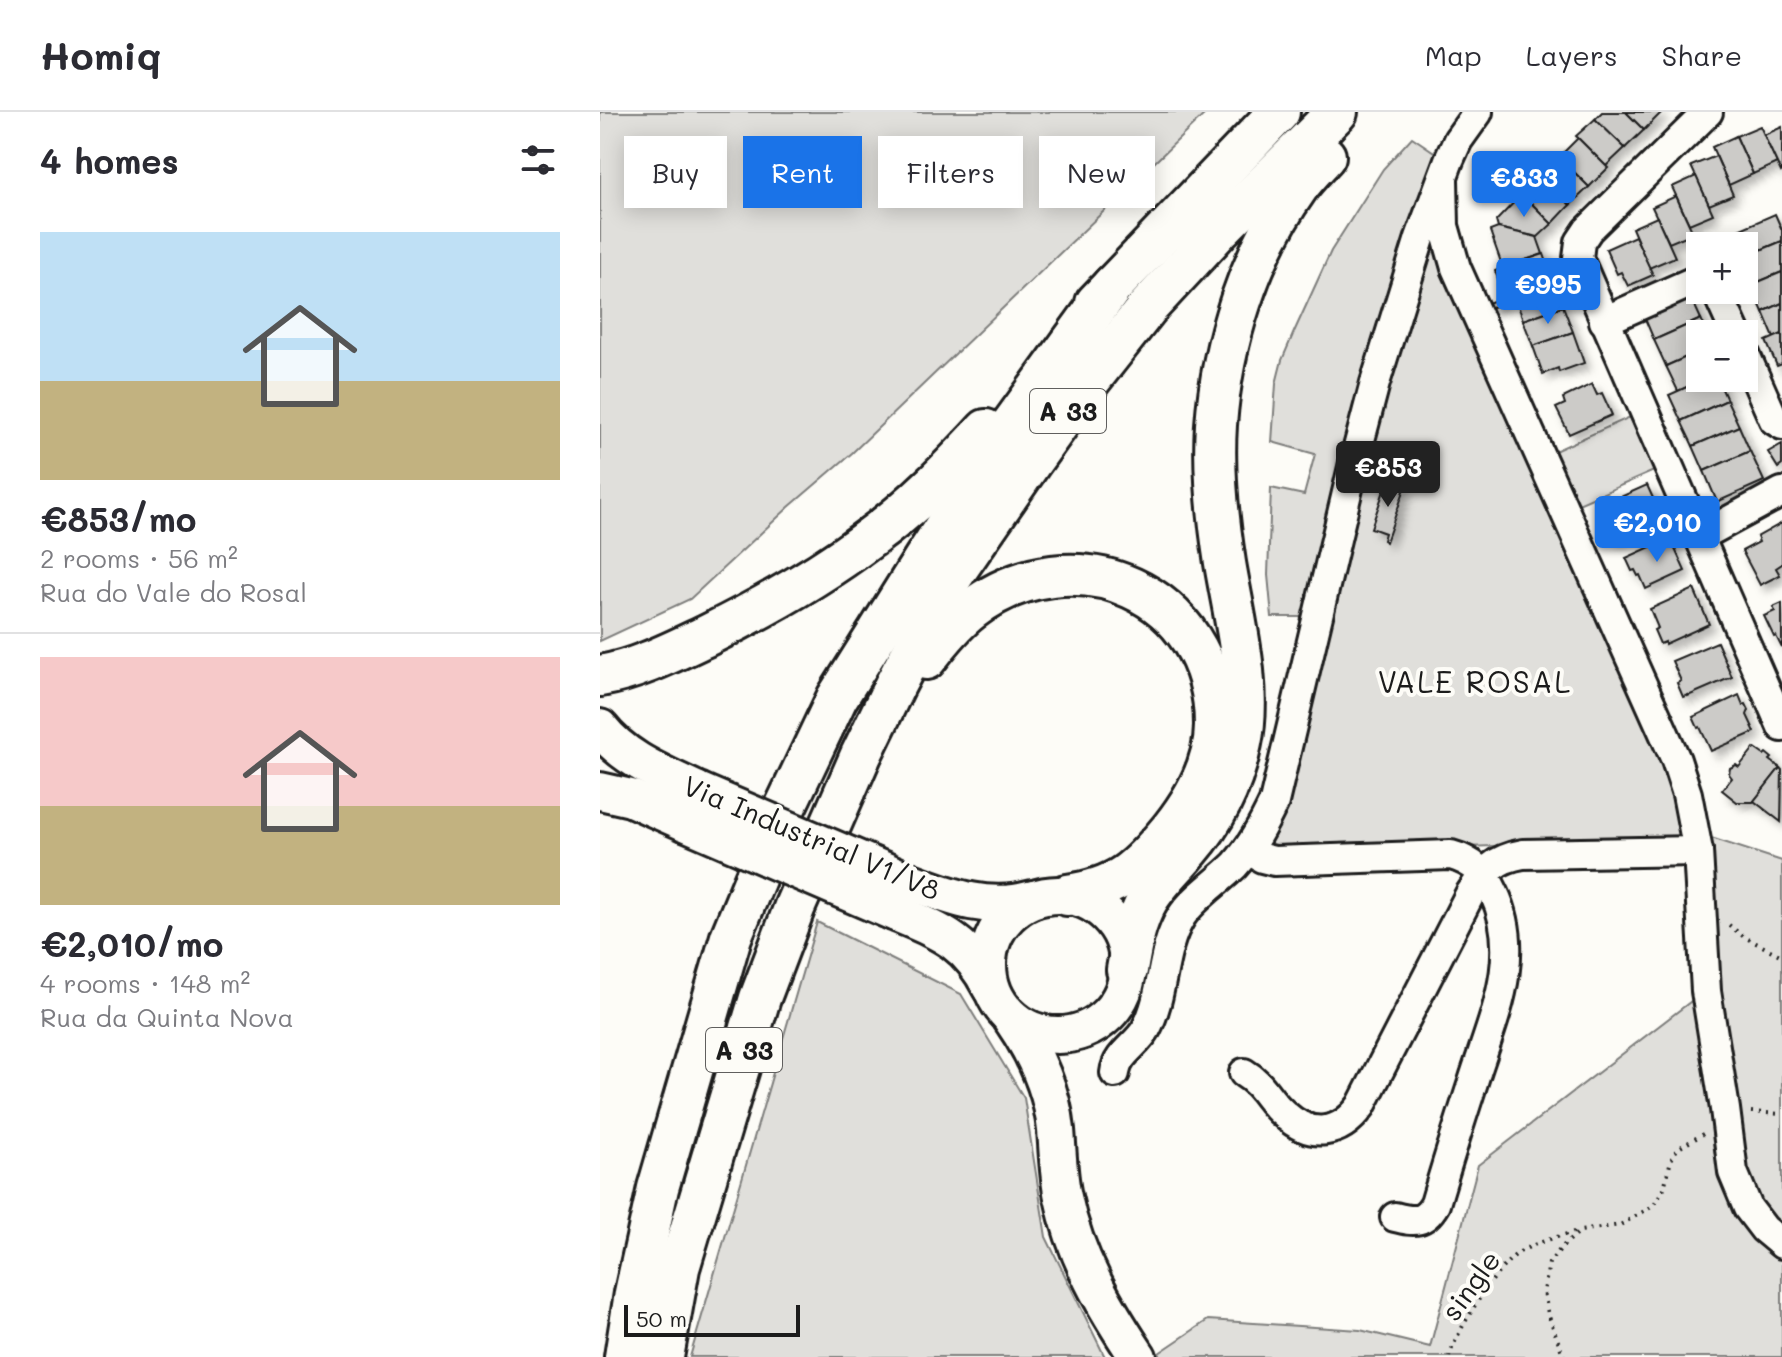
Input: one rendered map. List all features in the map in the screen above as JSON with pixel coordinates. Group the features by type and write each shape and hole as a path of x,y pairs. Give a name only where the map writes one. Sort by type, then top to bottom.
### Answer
{"highway":[{"name":"A 33","path":"625,1357 635,1293 658,1188 731,937 780,818 837,698 1013,423 1113,285 1279,112"},
{"name":"A 33","path":"663,1357 679,1268 760,998 795,906 861,755 951,578 1087,384 1147,308 1210,239 1337,112"},
{"path":"1127,970 1136,926 1148,899 1212,821 1236,769 1243,737 1242,673 1216,476 1216,426 1221,380 1231,335 1243,294 1276,222 1298,186 1364,112"},
{"path":"600,676 661,657 749,614 802,585 873,537 920,497 964,453 1113,285"},
{"path":"861,755 900,694 950,631 968,612 1003,590 1056,574 1090,575 1135,588 1156,601 1186,633 1208,677 1215,726 1204,777 1180,818 1131,871 1106,887 1053,896"}],"main road":[{"name":"Via Industrial V1/V8","path":"600,728 610,741 692,806 902,897 973,958 991,988"},
{"name":"Via Industrial V1/V8","path":"600,791 692,806"},
{"path":"1056,1128 1066,1069 1092,1027 1113,1009 1125,984 1127,970 1124,944 1103,911 1092,904 1053,896 1014,910 995,932 987,959 988,974 996,999 1031,1049 1047,1088 1056,1128 1062,1196 1072,1232 1098,1294 1138,1357"},
{"name":"Via Industrial V1/V8","path":"902,897 1009,905 1053,896"},
{"path":"1011,1018 1023,1026 1050,1035 1065,1035 1092,1027"}],"street":[{"path":"1115,1073 1116,1063 1136,1044 1146,1028 1161,986 1170,938 1183,913 1248,849 1262,829 1274,802 1375,383 1420,238 1449,160 1458,140 1478,112"},
{"path":"1708,112 1588,230 1580,242 1578,258 1782,727"},
{"path":"1443,179 1444,226 1456,268 1676,760 1687,794 1698,851 1706,991 1733,1172 1748,1208 1764,1229 1782,1244"},
{"path":"1604,321 1686,285"},
{"path":"1758,384 1774,420 1782,425"},
{"path":"1699,537 1782,492"},
{"path":"1248,849 1274,861 1451,855 1464,858 1483,873 1501,909 1507,945 1502,991 1435,1204 1422,1219 1410,1221 1395,1217"},
{"path":"1244,1073 1256,1080 1282,1113 1295,1123 1311,1130 1326,1131 1340,1127 1361,1106 1470,894 1483,873 1496,862 1523,854 1698,851"}],"path":[{"path":"1700,890 1723,921 1744,937 1782,956"},
{"path":"1725,1109 1782,1114"},
{"name":"single","path":"1449,1357 1453,1344 1492,1281 1517,1254 1545,1241 1580,1231 1620,1225 1653,1206 1664,1188 1677,1149 1711,1129 1719,1122 1725,1109"},
{"path":"1564,1357 1548,1314 1544,1291 1549,1263 1580,1231"}],"shaded area":[{"path":"600,112 1207,112 1155,162 1155,136 1039,136 1039,208 1107,208 852,453 690,599 600,641"},
{"path":"1412,137 1443,158 1309,617 1272,617 1268,575 1271,488 1304,495 1315,454 1272,442 1276,384 1282,360 1331,251 1383,169"},
{"path":"1430,233 1705,836 1782,861 1782,1357 1161,1357 1159,1353 1208,1320 1360,1330 1430,1347 1478,1165 1699,995 1684,840 1269,853 1267,848 1358,474"},
{"path":"1630,417 1654,471 1574,506 1550,453"},
{"path":"817,922 961,994 1024,1098 1046,1237 1105,1357 690,1357"}],"building":[{"path":"1602,112 1626,112 1644,130 1625,148 1595,119"},
{"path":"1626,112 1662,112 1644,130"},
{"path":"1595,119 1625,148 1606,166 1576,136"},
{"path":"1760,126 1777,163 1753,174 1736,136"},
{"path":"1782,127 1782,171 1781,172 1764,135"},
{"path":"1736,136 1753,174 1729,185 1712,147"},
{"path":"1578,138 1608,168 1589,187 1559,157"},
{"path":"1716,156 1733,195 1709,205 1691,166"},
{"path":"1559,157 1589,187 1570,205 1541,175"},
{"path":"1541,175 1570,205 1552,224 1522,194"},
{"path":"1696,176 1713,214 1689,224 1672,187"},
{"path":"1522,194 1552,224 1538,237 1498,228 1496,221"},
{"path":"1676,196 1693,232 1686,232 1686,236 1669,243 1652,207"},
{"path":"1775,214 1782,230 1782,241 1758,251 1758,232 1734,232"},
{"path":"1657,217 1675,257 1649,268 1632,228"},
{"path":"1498,228 1537,237 1543,254 1503,268 1490,231"},
{"path":"1635,236 1653,275 1628,286 1621,272 1617,274 1606,249"},
{"path":"1782,241 1782,272 1758,282 1758,251"},
{"path":"1544,254 1553,280 1514,293 1504,267"},
{"path":"1504,267 1514,293 1505,297 1495,271"},
{"path":"1782,272 1782,303 1763,312 1758,301 1758,282"},
{"path":"1553,280 1563,306 1523,320 1514,293"},
{"path":"1686,294 1686,304 1694,304 1701,319 1686,320 1686,326 1654,340 1643,314"},
{"path":"1501,298 1503,303 1487,309 1485,304"},
{"path":"1782,303 1782,334 1774,338 1763,312"},
{"path":"1563,306 1573,332 1533,346 1523,320"},
{"path":"1686,326 1686,357 1666,366 1654,340"},
{"path":"1573,332 1584,363 1543,374 1533,346"},
{"path":"1782,334 1782,364 1777,366 1766,341"},
{"path":"1686,357 1686,387 1678,391 1666,366"},
{"path":"1592,384 1597,395 1602,393 1612,415 1569,434 1556,408 1565,404 1563,398"},
{"path":"1686,387 1686,392 1723,392 1727,400 1681,421 1669,395"},
{"path":"1727,400 1739,426 1693,446 1681,421"},
{"path":"1739,426 1750,451 1704,471 1693,446"},
{"path":"1782,444 1782,465 1778,468 1768,452"},
{"path":"1750,451 1764,481 1717,502 1704,471"},
{"path":"1387,482 1405,488 1386,542 1383,540 1385,533 1371,528"},
{"path":"1647,485 1662,518 1614,540 1607,523 1610,522 1606,513 1609,512 1605,504"},
{"path":"1782,523 1782,564 1776,568 1780,575 1760,585 1742,551 1759,542 1757,537"},
{"path":"1670,538 1685,571 1646,589 1640,575 1632,571 1626,558"},
{"path":"1694,589 1709,624 1660,644 1654,630 1658,628 1650,609"},
{"path":"1782,603 1782,648 1764,616"},
{"path":"1717,642 1732,677 1683,697 1677,683 1681,681 1672,661"},
{"path":"1739,695 1749,710 1747,715 1755,732 1711,751 1693,717"},
{"path":"1754,748 1764,755 1766,753 1780,768 1753,802 1737,802 1722,790 1732,778 1730,768 1739,767"},
{"path":"1780,768 1782,770 1781,822 1754,801"}],"district":[{"name":"VALE ROSAL","path":"1475,681"}]}
